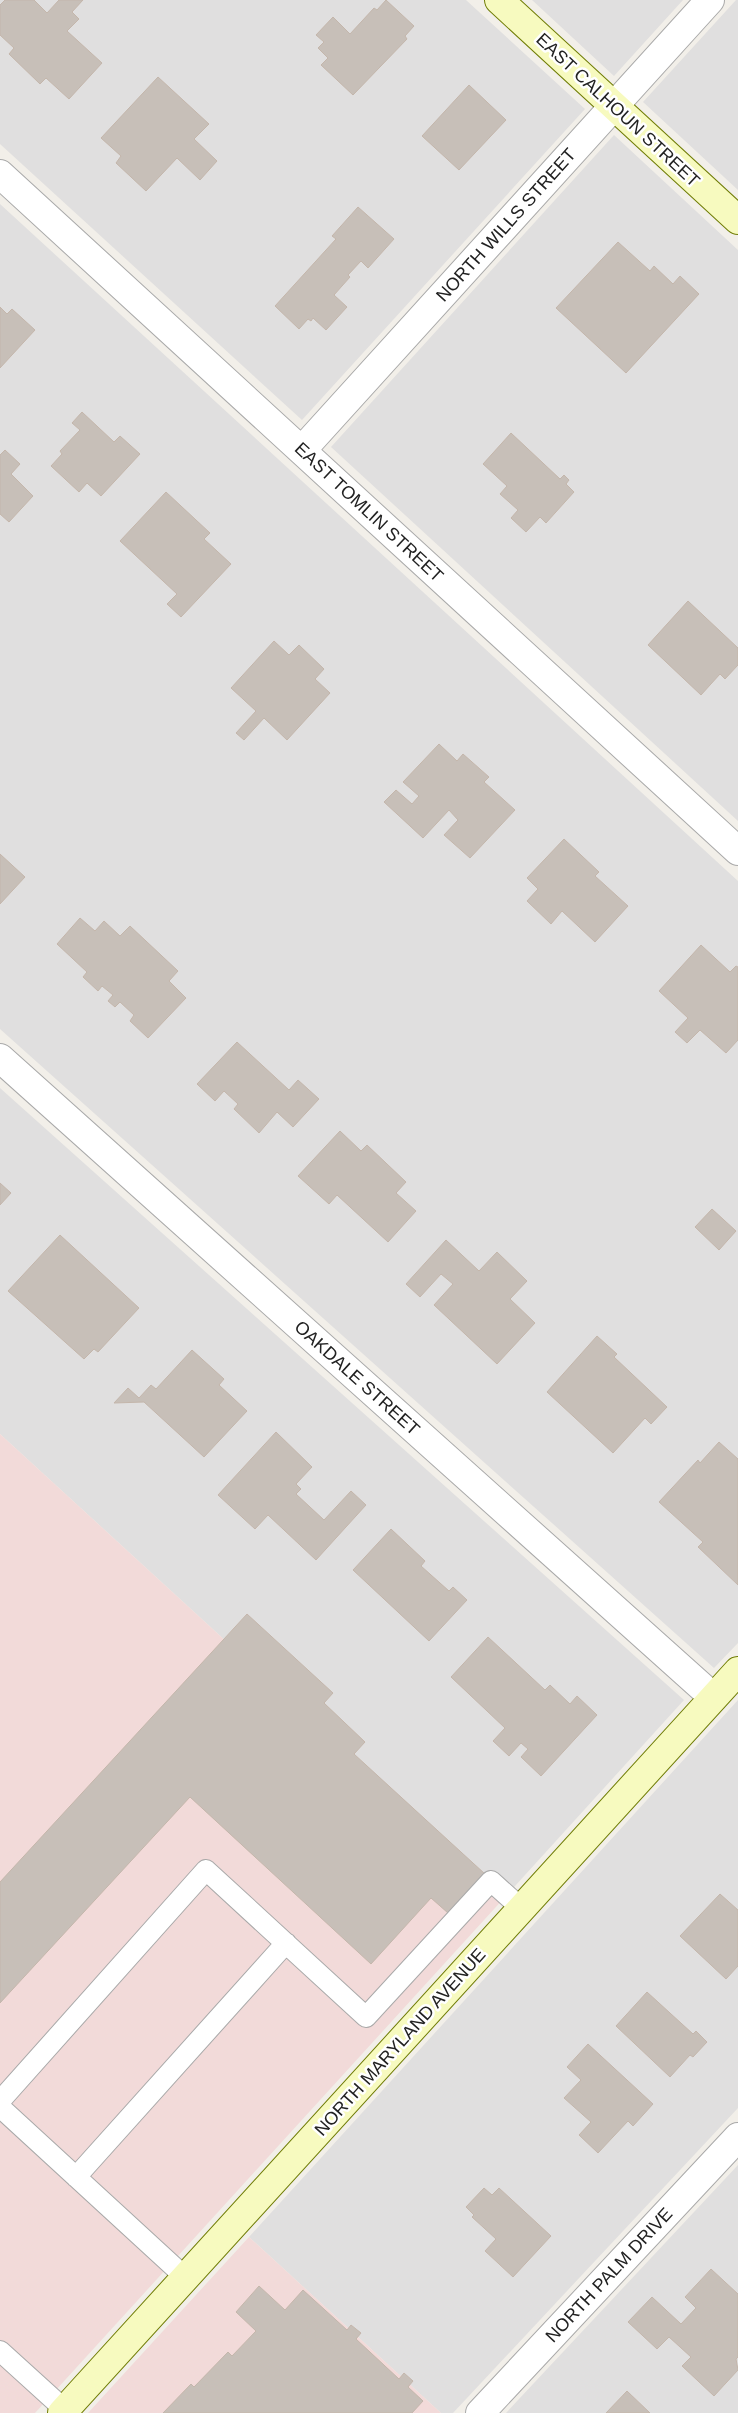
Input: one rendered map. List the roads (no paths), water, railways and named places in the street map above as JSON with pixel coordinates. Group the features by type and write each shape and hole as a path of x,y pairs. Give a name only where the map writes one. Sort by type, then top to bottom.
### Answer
{"street":[{"name":"EAST CALHOUN STREET","path":"499,0 738,220"},
{"name":"NORTH WILLS STREET","path":"302,450 710,0"},
{"name":"EAST TOMLIN STREET","path":"0,174 738,851"},
{"name":"OAKDALE STREET","path":"0,1058 714,1697"},
{"name":"NORTH MARYLAND AVENUE","path":"63,2411 738,1671"},
{"name":"NORTH PALM DRIVE","path":"480,2413 738,2137"}],"lane":[{"path":"0,2101 206,1870 366,2017 491,1881 521,1908"},
{"path":"76,2177 286,1943"},
{"path":"0,2108 186,2277"},
{"path":"0,2351 63,2411"}]}
